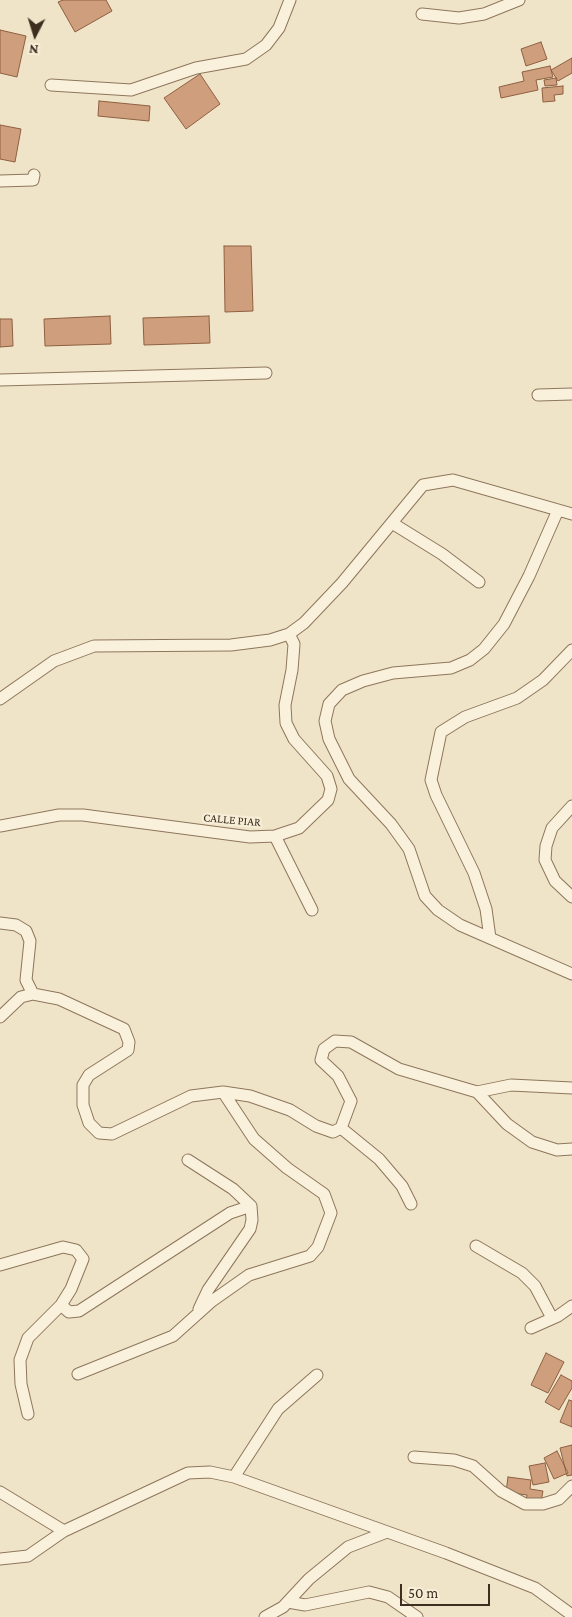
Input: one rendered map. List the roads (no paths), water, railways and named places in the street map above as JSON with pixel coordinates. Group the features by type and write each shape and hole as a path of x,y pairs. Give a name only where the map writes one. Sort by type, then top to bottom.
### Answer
{"street":[{"path":"51,85 131,90 196,68 246,60 266,45 279,28 290,0"},
{"path":"422,14 458,18 484,14 519,0"},
{"path":"0,181 33,180 34,175"},
{"path":"0,380 266,373"},
{"path":"538,395 572,394"},
{"path":"0,699 54,661 94,646 231,645 270,640 289,634 304,623 335,589 423,485 453,480 572,514"},
{"path":"558,510 530,576 504,624 484,650 470,660 451,668 393,673 362,680 342,690 329,704 325,721 329,739 349,779 391,824 409,849 425,896 438,910 460,925 572,974"},
{"path":"392,523 442,554 479,582"},
{"name":"CALLE PIAR","path":"0,826 59,815 83,816 250,837 275,836 299,828 328,800 330,789 327,776 294,739 286,723 285,705 292,670 294,644 289,634"},
{"path":"490,938 486,909 474,873 436,795 431,780 441,732 465,717 517,698 543,680 572,650"},
{"path":"572,806 552,828 546,846 545,860 555,880 572,897"},
{"path":"275,836 312,910"},
{"path":"0,923 16,925 26,931 30,941 26,980 34,994"},
{"path":"0,1017 21,997 34,994 59,999 124,1029 129,1042 128,1050 89,1075 83,1085 83,1105 89,1123 99,1133 112,1134 191,1096 223,1092 250,1096 290,1110 316,1126 333,1132 341,1128 351,1101 338,1076 321,1060 324,1049 336,1041 351,1042 399,1069 477,1092 511,1085 572,1088"},
{"path":"78,1374 173,1336 212,1300 248,1275 310,1256 318,1247 330,1213 324,1194 287,1168 254,1139 223,1092"},
{"path":"477,1092 507,1124 532,1142 557,1150 572,1149"},
{"path":"341,1128 379,1159 402,1186 411,1204"},
{"path":"188,1160 233,1189 251,1206 252,1220 250,1229 208,1290 197,1314"},
{"path":"61,1305 69,1312 78,1311 230,1213 251,1206"},
{"path":"476,1246 522,1274 535,1286 552,1318"},
{"path":"0,1265 63,1247 76,1250 82,1258 71,1289 61,1305 28,1338 20,1360 21,1384 28,1414"},
{"path":"531,1328 572,1306"},
{"path":"234,1478 278,1408 317,1375"},
{"path":"414,1457 454,1460 473,1466 500,1491 525,1504 543,1504 559,1500 572,1486"},
{"path":"0,1559 28,1556 64,1531 188,1473 210,1472 234,1478 387,1532 535,1588 572,1615"},
{"path":"0,1492 64,1531"},
{"path":"266,1617 288,1602 308,1579 348,1547 387,1532"},
{"path":"288,1602 304,1605 369,1592 388,1597 417,1617"}]}
